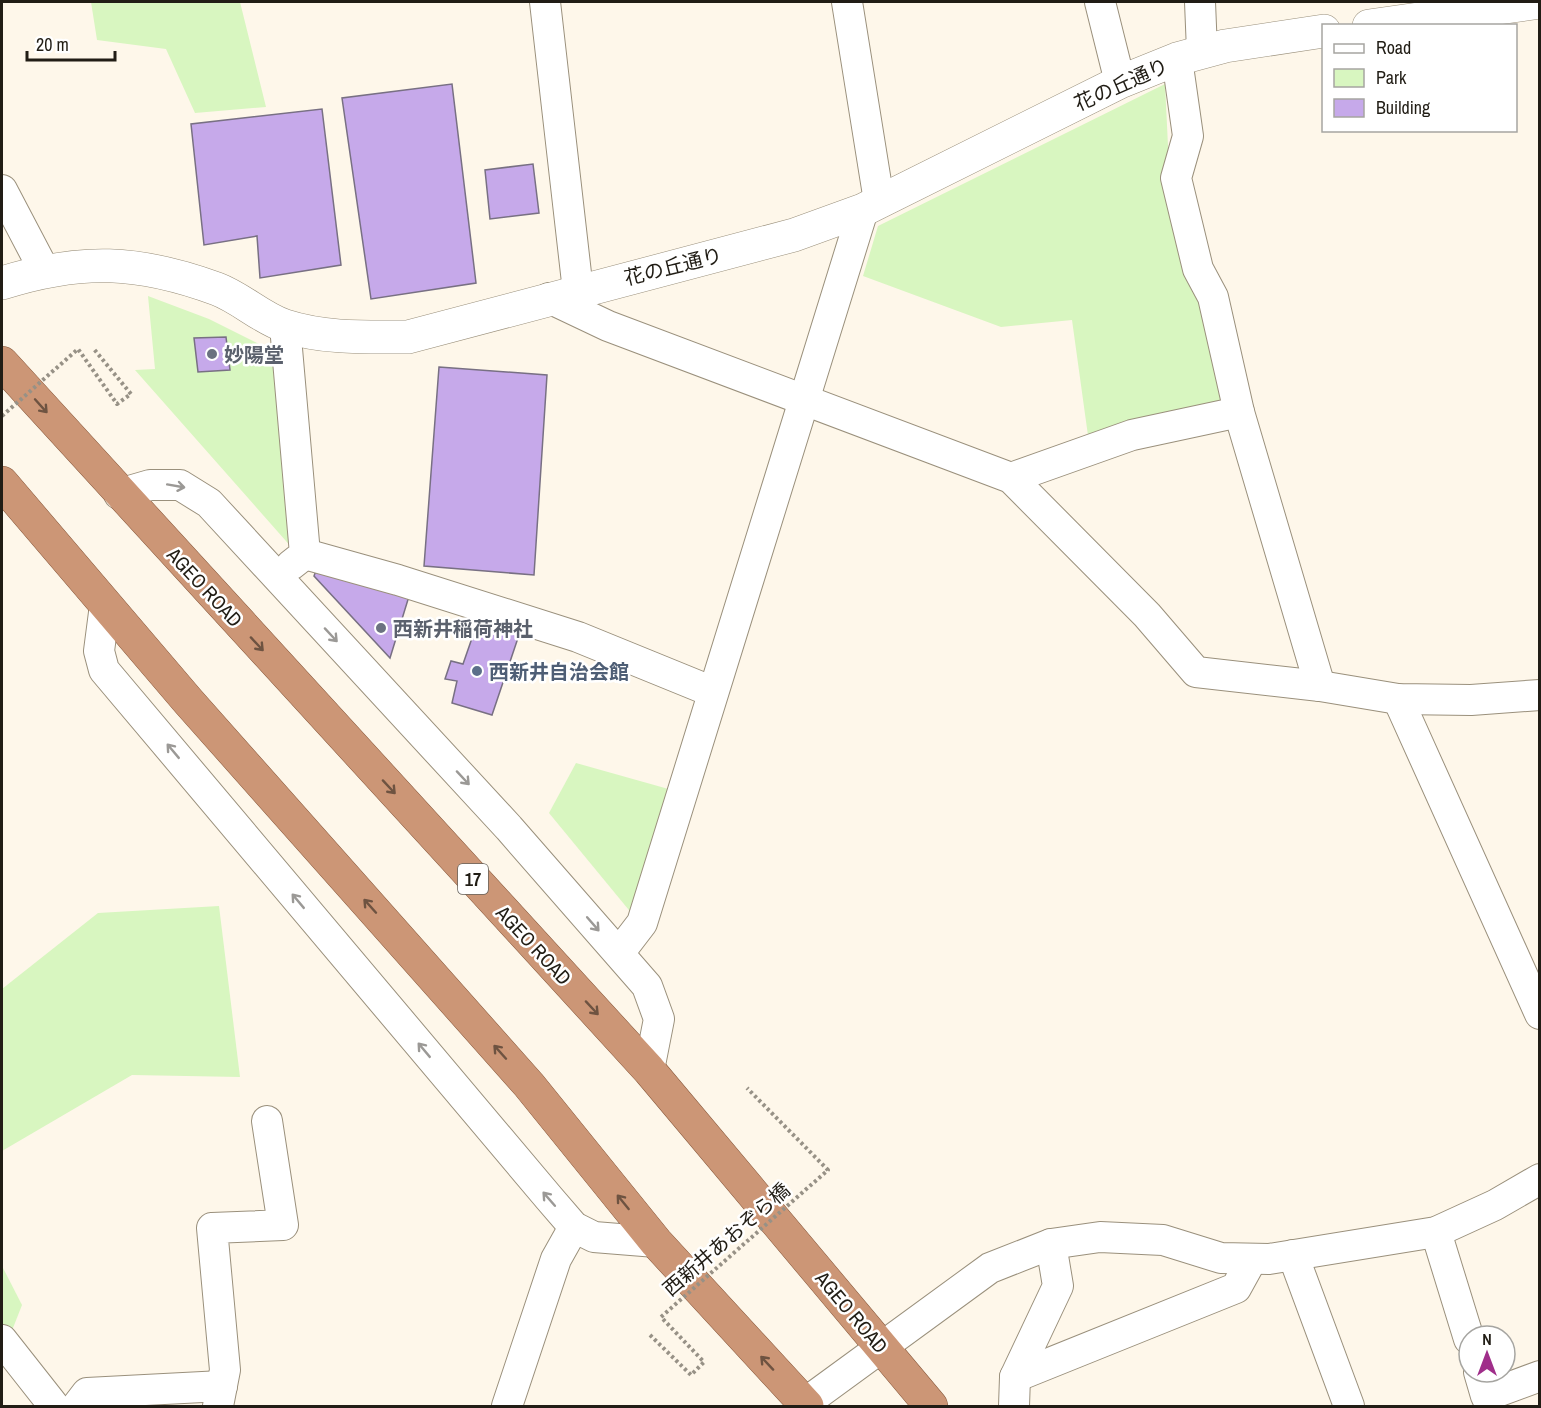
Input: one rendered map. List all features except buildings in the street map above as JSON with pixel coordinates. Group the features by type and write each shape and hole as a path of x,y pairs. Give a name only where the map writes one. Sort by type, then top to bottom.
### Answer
{"highway":[{"name":"AGEO ROAD","path":"2,363 119,494 649,1071 931,1407"},
{"path":"2,483 105,605 529,1085 656,1242 804,1406"}],"street":[{"path":"545,2 564,294 608,326 806,398 915,444 1011,478 1147,615 1196,672 1320,686 1398,699 1471,700 1539,695"},
{"path":"619,953 642,923 806,398 871,206 847,2"},
{"path":"1100,2 1120,82"},
{"path":"1200,2 1190,55 1188,136 1176,178 1198,269 1214,297 1239,412 1320,686"},
{"path":"1383,24 1539,2"},
{"name":"花の丘通り","path":"2,283 44,270 92,264 140,267 218,290 285,326 344,337 408,337 794,235 871,206 1120,82 1190,55 1322,31"},
{"path":"2,190 44,270"},
{"path":"285,326 305,554"},
{"path":"1011,478 1132,435 1239,412"},
{"path":"119,494 150,485 180,485 209,503 509,828 647,986 659,1018 649,1071"},
{"path":"305,554 409,583 568,633 713,692"},
{"path":"277,576 305,554"},
{"path":"105,605 99,651 104,670 574,1227 594,1237 656,1242"},
{"path":"1398,699 1539,1014"},
{"path":"77,1407 87,1393 220,1396 225,1370 212,1228 283,1225 267,1121"},
{"path":"804,1406 990,1268 1051,1244 1100,1237 1163,1240 1221,1258 1252,1259 1293,1255 1436,1232 1495,1205 1539,1179"},
{"path":"507,1407 556,1259 574,1227"},
{"path":"1436,1232 1464,1324"},
{"path":"1014,1407 1015,1377 1058,1286 1051,1244"},
{"path":"1293,1255 1348,1407"},
{"path":"1015,1377 1236,1288 1252,1259"},
{"path":"2,1340 54,1407"},
{"path":"1482,1384 1486,1396 1539,1376"}],"path":[{"path":"2,416 78,349 117,404 131,394 93,348"},
{"name":"西新井あおぞら橋","path":"650,1335 691,1375 704,1362 661,1317 828,1170 747,1088"}],"green space":[{"path":"91,2 240,2 266,107 195,113 166,49 97,40"},
{"path":"1165,84 1170,187 1200,286 1225,401 1089,443 1072,320 1001,327 863,276 878,226"},
{"path":"148,296 209,319 265,347 277,366 293,549 135,370 155,369"},
{"path":"576,763 672,790 633,915 549,813"},
{"path":"219,906 240,1077 132,1075 2,1151 2,989 98,913"},
{"path":"2,1266 22,1305 2,1356"}],"place":[{"name":"妙陽堂","path":"212,354"},
{"name":"西新井稲荷神社","path":"381,628"},
{"name":"西新井自治会館","path":"477,671"}]}
